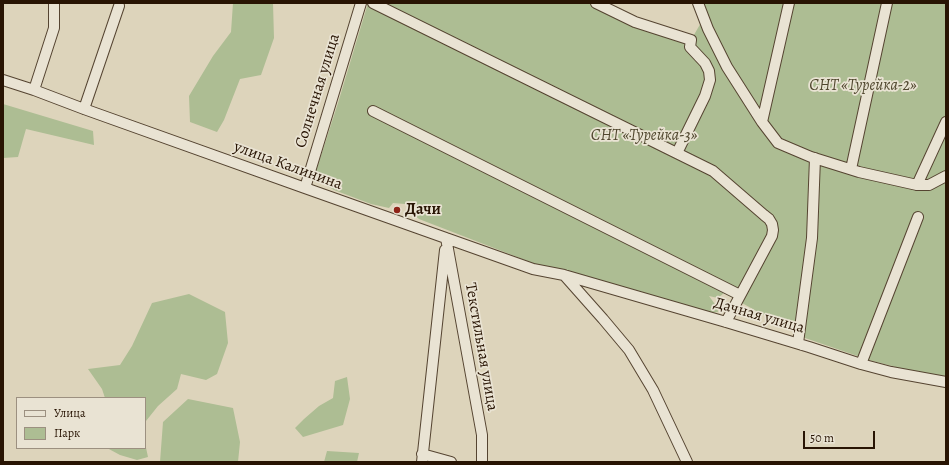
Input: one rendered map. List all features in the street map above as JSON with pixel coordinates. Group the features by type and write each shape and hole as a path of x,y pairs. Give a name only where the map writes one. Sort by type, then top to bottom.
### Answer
{"street":[{"path":"34,90 54,28 54,3"},
{"name":"Солнечная улица","path":"304,188 361,3"},
{"path":"373,3 713,171 769,219 772,224 772,236 726,322"},
{"path":"596,3 635,22 691,40 690,48 705,63 709,72 710,80 705,96 677,153"},
{"path":"698,3 708,29 727,67 762,122 778,143 815,158 851,169 917,185 929,185 946,176"},
{"path":"762,122 789,3"},
{"path":"851,169 887,3"},
{"path":"84,109 118,6"},
{"name":"улица Калинина","path":"3,80 533,269 564,275"},
{"path":"373,111 740,295"},
{"path":"917,185 946,122"},
{"path":"802,345 798,343 812,238 815,158"},
{"path":"861,364 918,217"},
{"path":"446,238 422,458 451,462"},
{"name":"Текстильная улица","path":"446,238 482,435 482,462"},
{"path":"564,275 629,350 654,390 687,462"},
{"name":"Дачная улица","path":"564,275 726,322 861,364 891,372 946,382"}],"green space":[{"path":"233,3 273,3 274,38 261,75 240,79 224,120 217,132 190,122 189,96 213,56 231,32"},
{"path":"368,3 596,3 691,40 702,21 697,3 946,3 946,376 915,372 869,360 805,338 724,293 718,298 709,296 717,307 718,312 699,314 561,274 419,219 414,215 414,209 405,204 393,203 389,208 371,204 334,190 316,179 316,171"},
{"path":"3,104 93,131 94,145 26,129 18,157 3,158"},
{"path":"189,294 225,312 228,343 217,374 206,380 181,374 177,389 158,406 146,421 146,397 105,397 102,389 88,369 120,365 132,346 152,303"},
{"path":"347,377 350,399 343,425 303,437 295,428 319,406 333,398 335,381"},
{"path":"188,399 233,408 240,442 238,462 160,462 163,422"},
{"path":"146,448 148,457 137,460 120,455 109,449 146,449"},
{"path":"327,451 359,453 357,462 324,462"}],"place":[{"name":"Дачи","path":"397,210"}],"park label":[{"name":"СНТ «Турейка-2»","path":"863,86"},
{"name":"СНТ «Турейка-3»","path":"644,136"}]}
